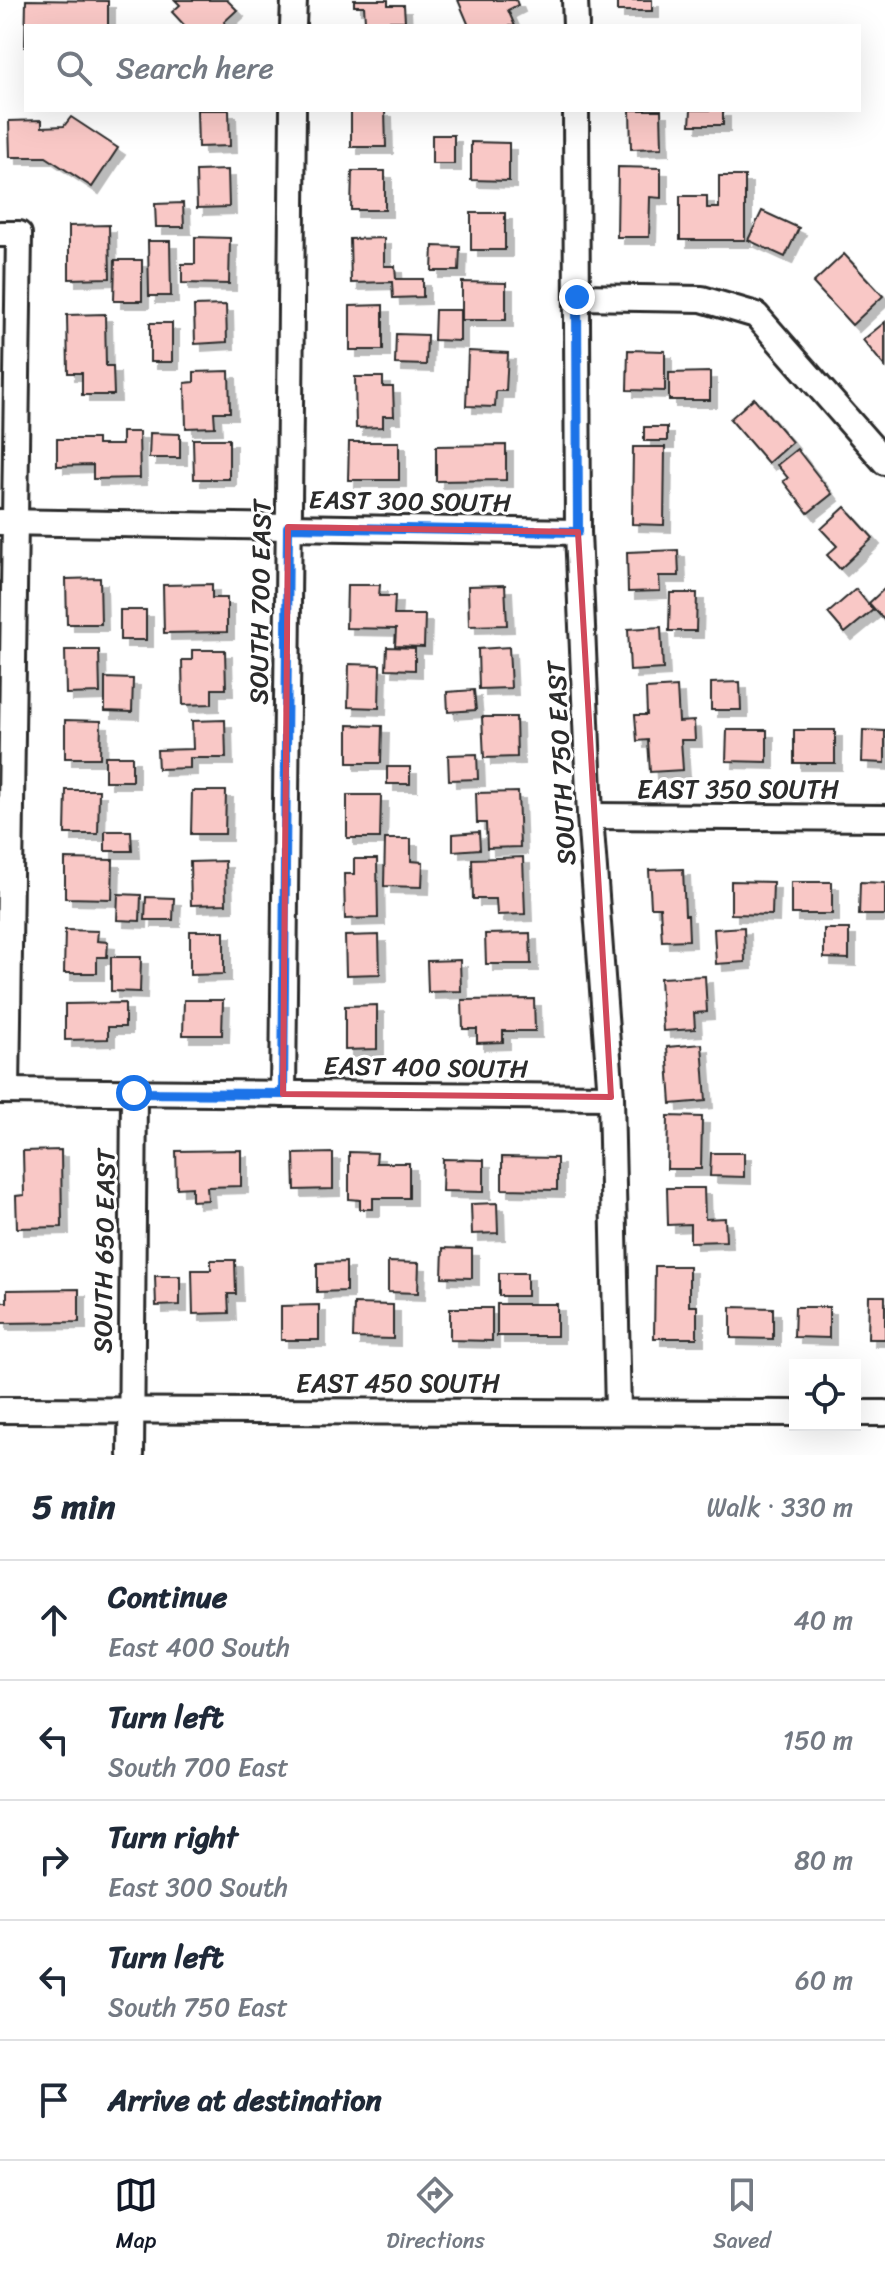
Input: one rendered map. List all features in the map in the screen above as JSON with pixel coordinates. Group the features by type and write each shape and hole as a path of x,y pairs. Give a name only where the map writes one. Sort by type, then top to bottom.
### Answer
{"street":[{"path":"293,24 294,0"},
{"path":"575,0 576,24"},
{"name":"SOUTH 700 EAST","path":"283,1094 293,112"},
{"name":"SOUTH 750 EAST","path":"576,112 578,532 590,816 611,1097 618,1412"},
{"path":"3,1091 10,234"},
{"path":"577,297 702,299 756,315 885,462"},
{"name":"EAST 300 SOUTH","path":"7,522 578,532"},
{"name":"EAST 350 SOUTH","path":"590,816 885,818"},
{"name":"EAST 400 SOUTH","path":"3,1091 611,1097"},
{"name":"SOUTH 650 EAST","path":"131,1455 134,1093"},
{"name":"EAST 450 SOUTH","path":"0,1410 789,1413"},
{"path":"861,1413 885,1413"}],"highlighted area":[{"path":"288,527 578,532 611,1097 283,1094"}],"building":[{"path":"26,0 108,1 108,24 26,24"},
{"path":"175,0 227,0 237,10 224,22 226,24 183,24 172,12 180,5"},
{"path":"354,0 388,0 388,5 404,5 405,21 365,21 364,6 354,6"},
{"path":"458,0 516,0 518,5 508,10 514,24 468,24"},
{"path":"617,0 652,0 652,11 617,11"},
{"path":"197,112 229,112 230,146 198,147"},
{"path":"351,112 385,112 386,147 351,147"},
{"path":"630,112 661,112 662,148 631,149"},
{"path":"691,112 723,112 723,125 690,125"},
{"path":"71,117 118,148 92,187 46,157 10,157 9,121 42,120 42,127 64,126"},
{"path":"432,135 454,135 454,164 432,164"},
{"path":"471,142 509,143 509,181 471,180"},
{"path":"618,167 661,168 661,198 650,197 649,237 617,237"},
{"path":"228,170 229,207 197,208 196,171"},
{"path":"352,171 385,171 385,210 351,210"},
{"path":"719,176 745,176 745,240 680,240 680,196 707,196 707,208 719,208"},
{"path":"183,203 184,227 156,227 155,204"},
{"path":"762,211 799,228 785,257 748,240"},
{"path":"471,213 505,213 505,250 471,250"},
{"path":"109,225 110,278 69,279 69,226"},
{"path":"195,237 230,238 229,284 182,283 182,264 195,264"},
{"path":"384,238 384,266 395,266 396,279 423,279 423,297 393,298 392,282 351,283 350,239"},
{"path":"148,241 170,241 171,296 149,296"},
{"path":"433,246 460,247 459,271 432,271"},
{"path":"844,254 883,296 852,325 813,283"},
{"path":"115,260 142,260 142,301 114,301"},
{"path":"462,282 506,283 506,320 462,320"},
{"path":"226,305 227,342 195,344 194,306"},
{"path":"383,305 383,350 350,350 350,306"},
{"path":"435,310 460,310 460,341 434,340"},
{"path":"105,314 106,366 113,366 114,395 82,395 82,373 68,373 67,315"},
{"path":"885,322 885,367 863,340"},
{"path":"150,323 172,323 172,362 150,362"},
{"path":"396,334 427,335 426,365 395,364"},
{"path":"628,350 665,351 665,391 627,390"},
{"path":"468,351 508,353 506,391 496,391 495,407 466,406"},
{"path":"229,371 230,412 214,412 215,427 186,428 185,383 194,382 194,372"},
{"path":"710,372 710,400 669,400 669,373"},
{"path":"355,377 383,377 383,387 393,387 394,416 383,416 383,427 356,428"},
{"path":"754,398 792,442 768,463 730,419"},
{"path":"644,427 667,427 667,441 644,441"},
{"path":"122,432 139,432 140,478 93,479 93,465 57,466 57,439 97,439 97,445 122,445"},
{"path":"150,433 180,434 180,458 149,458"},
{"path":"193,439 229,439 229,479 194,479"},
{"path":"349,442 399,442 399,480 348,480"},
{"path":"506,445 506,480 436,481 436,446"},
{"path":"633,447 665,447 664,525 632,524"},
{"path":"797,449 832,494 808,513 783,481 788,478 777,465"},
{"path":"845,507 873,538 840,569 827,555 837,546 821,529"},
{"path":"678,550 679,576 659,576 660,591 628,592 627,552"},
{"path":"100,578 101,624 67,624 66,579"},
{"path":"212,584 212,598 227,598 227,632 164,633 163,585"},
{"path":"347,585 380,585 379,596 395,596 394,615 425,615 424,647 395,646 396,629 346,628"},
{"path":"505,585 507,625 469,626 468,586"},
{"path":"885,588 885,621 869,603"},
{"path":"856,589 873,610 845,633 828,613"},
{"path":"670,593 697,593 696,631 669,631"},
{"path":"120,610 146,610 146,640 120,640"},
{"path":"661,627 663,669 630,671 628,629"},
{"path":"387,647 415,648 415,670 386,669"},
{"path":"509,647 511,688 479,689 478,649"},
{"path":"65,650 99,650 100,693 66,694"},
{"path":"192,650 225,650 226,689 212,689 212,704 183,705 182,660 192,660"},
{"path":"349,664 380,665 379,708 348,707"},
{"path":"105,678 133,679 132,712 105,711"},
{"path":"740,682 741,710 711,710 711,683"},
{"path":"677,687 679,722 694,721 695,740 681,740 683,770 650,772 648,740 637,741 635,715 647,715 646,689"},
{"path":"474,690 476,710 448,712 447,692"},
{"path":"482,717 516,717 517,757 484,758"},
{"path":"65,720 101,721 100,758 65,758"},
{"path":"225,720 226,758 190,758 190,768 158,769 157,750 193,749 192,721"},
{"path":"348,725 382,726 381,763 348,763"},
{"path":"727,730 767,730 767,762 726,761"},
{"path":"794,730 835,730 835,763 794,763"},
{"path":"863,730 885,731 885,763 862,762"},
{"path":"477,754 478,779 449,780 448,755"},
{"path":"105,756 132,756 132,781 105,781"},
{"path":"387,767 410,767 410,784 387,784"},
{"path":"66,790 99,790 98,834 65,834"},
{"path":"192,791 226,791 225,834 191,834"},
{"path":"518,792 520,847 487,848 486,823 477,823 476,793"},
{"path":"347,795 381,795 380,838 347,838"},
{"path":"105,831 131,831 132,851 105,851"},
{"path":"479,832 480,849 453,851 453,834"},
{"path":"385,839 411,839 411,861 423,862 422,887 384,886"},
{"path":"523,857 525,914 497,915 496,899 473,899 472,859"},
{"path":"65,859 113,860 112,899 65,898"},
{"path":"354,859 377,859 378,918 345,919 344,874 354,874"},
{"path":"225,861 226,904 191,905 190,862"},
{"path":"683,869 689,940 662,941 660,907 651,907 649,870"},
{"path":"731,881 773,882 772,915 731,914"},
{"path":"791,882 832,882 832,914 791,914"},
{"path":"860,882 885,883 885,915 859,915"},
{"path":"118,894 141,895 140,921 117,920"},
{"path":"146,897 174,898 173,920 145,920"},
{"path":"744,927 745,962 716,964 714,929"},
{"path":"824,929 849,929 849,959 824,958"},
{"path":"65,930 98,931 97,941 108,942 107,957 97,957 97,973 64,973"},
{"path":"190,931 224,931 224,974 190,975"},
{"path":"530,933 531,964 486,964 485,934"},
{"path":"379,935 380,974 346,975 345,936"},
{"path":"111,957 141,957 140,992 111,991"},
{"path":"460,960 461,991 428,992 427,961"},
{"path":"705,976 707,1012 694,1013 695,1029 663,1031 660,978"},
{"path":"534,999 535,1031 503,1031 503,1042 477,1043 477,1029 463,1029 462,1000"},
{"path":"184,1000 223,1000 222,1035 183,1035"},
{"path":"125,1003 125,1027 108,1027 108,1039 65,1040 65,1004"},
{"path":"377,1005 377,1049 345,1050 345,1006"},
{"path":"702,1044 706,1101 671,1104 667,1047"},
{"path":"668,1116 702,1117 701,1169 667,1169"},
{"path":"61,1150 62,1227 17,1228 16,1196 24,1195 23,1151"},
{"path":"241,1150 241,1186 207,1187 208,1200 192,1201 192,1187 177,1188 176,1151"},
{"path":"349,1152 377,1153 376,1163 409,1163 409,1198 373,1198 373,1209 360,1209 360,1200 349,1199"},
{"path":"333,1153 333,1189 295,1190 294,1154"},
{"path":"711,1153 744,1153 744,1177 710,1176"},
{"path":"502,1157 557,1158 557,1190 502,1189"},
{"path":"443,1159 484,1160 484,1192 442,1191"},
{"path":"667,1188 704,1188 705,1219 725,1218 726,1241 690,1242 690,1224 668,1225"},
{"path":"497,1203 498,1233 472,1234 471,1204"},
{"path":"443,1248 472,1249 472,1278 442,1277"},
{"path":"211,1260 235,1260 236,1294 228,1294 229,1313 193,1314 192,1270 211,1270"},
{"path":"346,1262 346,1291 317,1292 317,1263"},
{"path":"388,1262 419,1263 418,1293 388,1292"},
{"path":"655,1266 689,1266 689,1306 697,1306 697,1338 654,1338"},
{"path":"499,1273 527,1273 527,1296 499,1296"},
{"path":"155,1276 180,1276 180,1305 156,1306"},
{"path":"79,1289 79,1322 0,1323 0,1302 7,1302 7,1290"},
{"path":"869,1296 885,1296 885,1339 868,1339"},
{"path":"354,1304 393,1305 393,1339 353,1338"},
{"path":"497,1304 557,1304 557,1336 497,1336"},
{"path":"319,1305 319,1340 281,1340 281,1306"},
{"path":"731,1307 773,1308 773,1339 731,1338"},
{"path":"795,1307 829,1307 829,1338 794,1337"},
{"path":"450,1308 492,1308 492,1341 450,1340"}],"route":[{"path":"134,1093 283,1094 288,527 578,532 577,297"}]}
